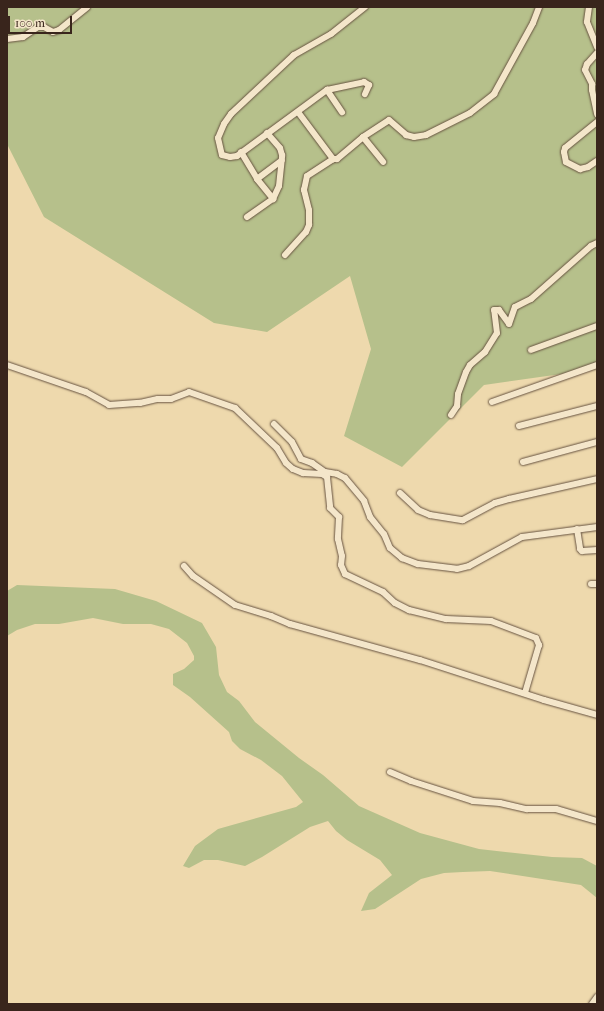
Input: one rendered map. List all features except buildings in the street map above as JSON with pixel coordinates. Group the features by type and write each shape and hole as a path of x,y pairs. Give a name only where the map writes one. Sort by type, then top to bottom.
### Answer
{"street":[{"path":"7,39 23,37 38,27 44,27 53,32 58,30 87,7"},
{"path":"365,7 331,34 294,55 232,114 224,124 218,138 222,155 226,157 237,156 327,90 364,82 369,85 365,94"},
{"path":"285,255 306,232 309,225 310,217 304,190 307,176 333,159 336,159 363,137 389,120 406,136 414,137 426,135 470,113 486,102 494,94 533,23 540,7"},
{"path":"589,7 587,22 597,47"},
{"path":"597,53 587,64 585,70 592,84 597,114"},
{"path":"327,90 342,112"},
{"path":"298,112 333,159"},
{"path":"597,122 565,148 564,152 566,162 580,169 588,167 597,161"},
{"path":"247,217 273,199 280,186 282,160 280,148 267,133"},
{"path":"363,137 383,162"},
{"path":"241,152 257,180 273,199"},
{"path":"257,180 282,160"},
{"path":"451,415 457,406 458,394 466,372 470,365 485,352 497,333 494,310 499,310 509,324 515,307 531,299 591,246 597,243"},
{"path":"531,350 597,326"},
{"path":"7,365 86,392 109,405 140,403 158,399 171,399 189,392 230,405 277,448 286,463 293,469 303,473 326,475 337,474 345,478 364,501 370,516 384,534 390,548 402,558 418,564 457,569 469,566 522,536 597,527"},
{"path":"492,402 597,365"},
{"path":"519,426 597,406"},
{"path":"274,424 292,442 301,459 310,462 326,475 330,508 339,517 338,540 342,556 342,572 383,592 395,603 408,610 446,619 491,621 534,636 539,645 525,693"},
{"path":"523,462 597,442"},
{"path":"400,493 418,510 430,515 463,520 502,501 597,479"},
{"path":"577,529 580,549 582,551 597,550"},
{"path":"184,566 193,576 235,605 271,616 290,624 420,660 597,715"},
{"path":"390,772 411,781 473,801 500,803 527,809 556,809 597,821"},
{"path":"592,1004 597,997"}],"green space":[{"path":"7,7 597,7 597,369 484,385 402,467 344,436 371,349 350,276 267,332 214,323 44,217 7,144"},
{"path":"17,585 115,589 156,601 202,623 216,647 219,675 227,692 239,701 255,722 299,758 323,775 359,806 420,833 479,849 552,857 582,858 597,866 597,898 581,885 490,871 444,873 421,879 375,909 361,911 369,893 392,875 380,860 347,840 336,831 328,821 310,827 245,866 218,860 204,860 189,868 183,866 195,846 218,829 296,807 303,802 282,776 261,760 240,749 232,741 229,732 190,697 173,685 173,674 184,669 194,660 194,656 187,643 169,629 151,624 123,624 93,618 59,624 35,624 17,630 7,636 7,591"}]}
